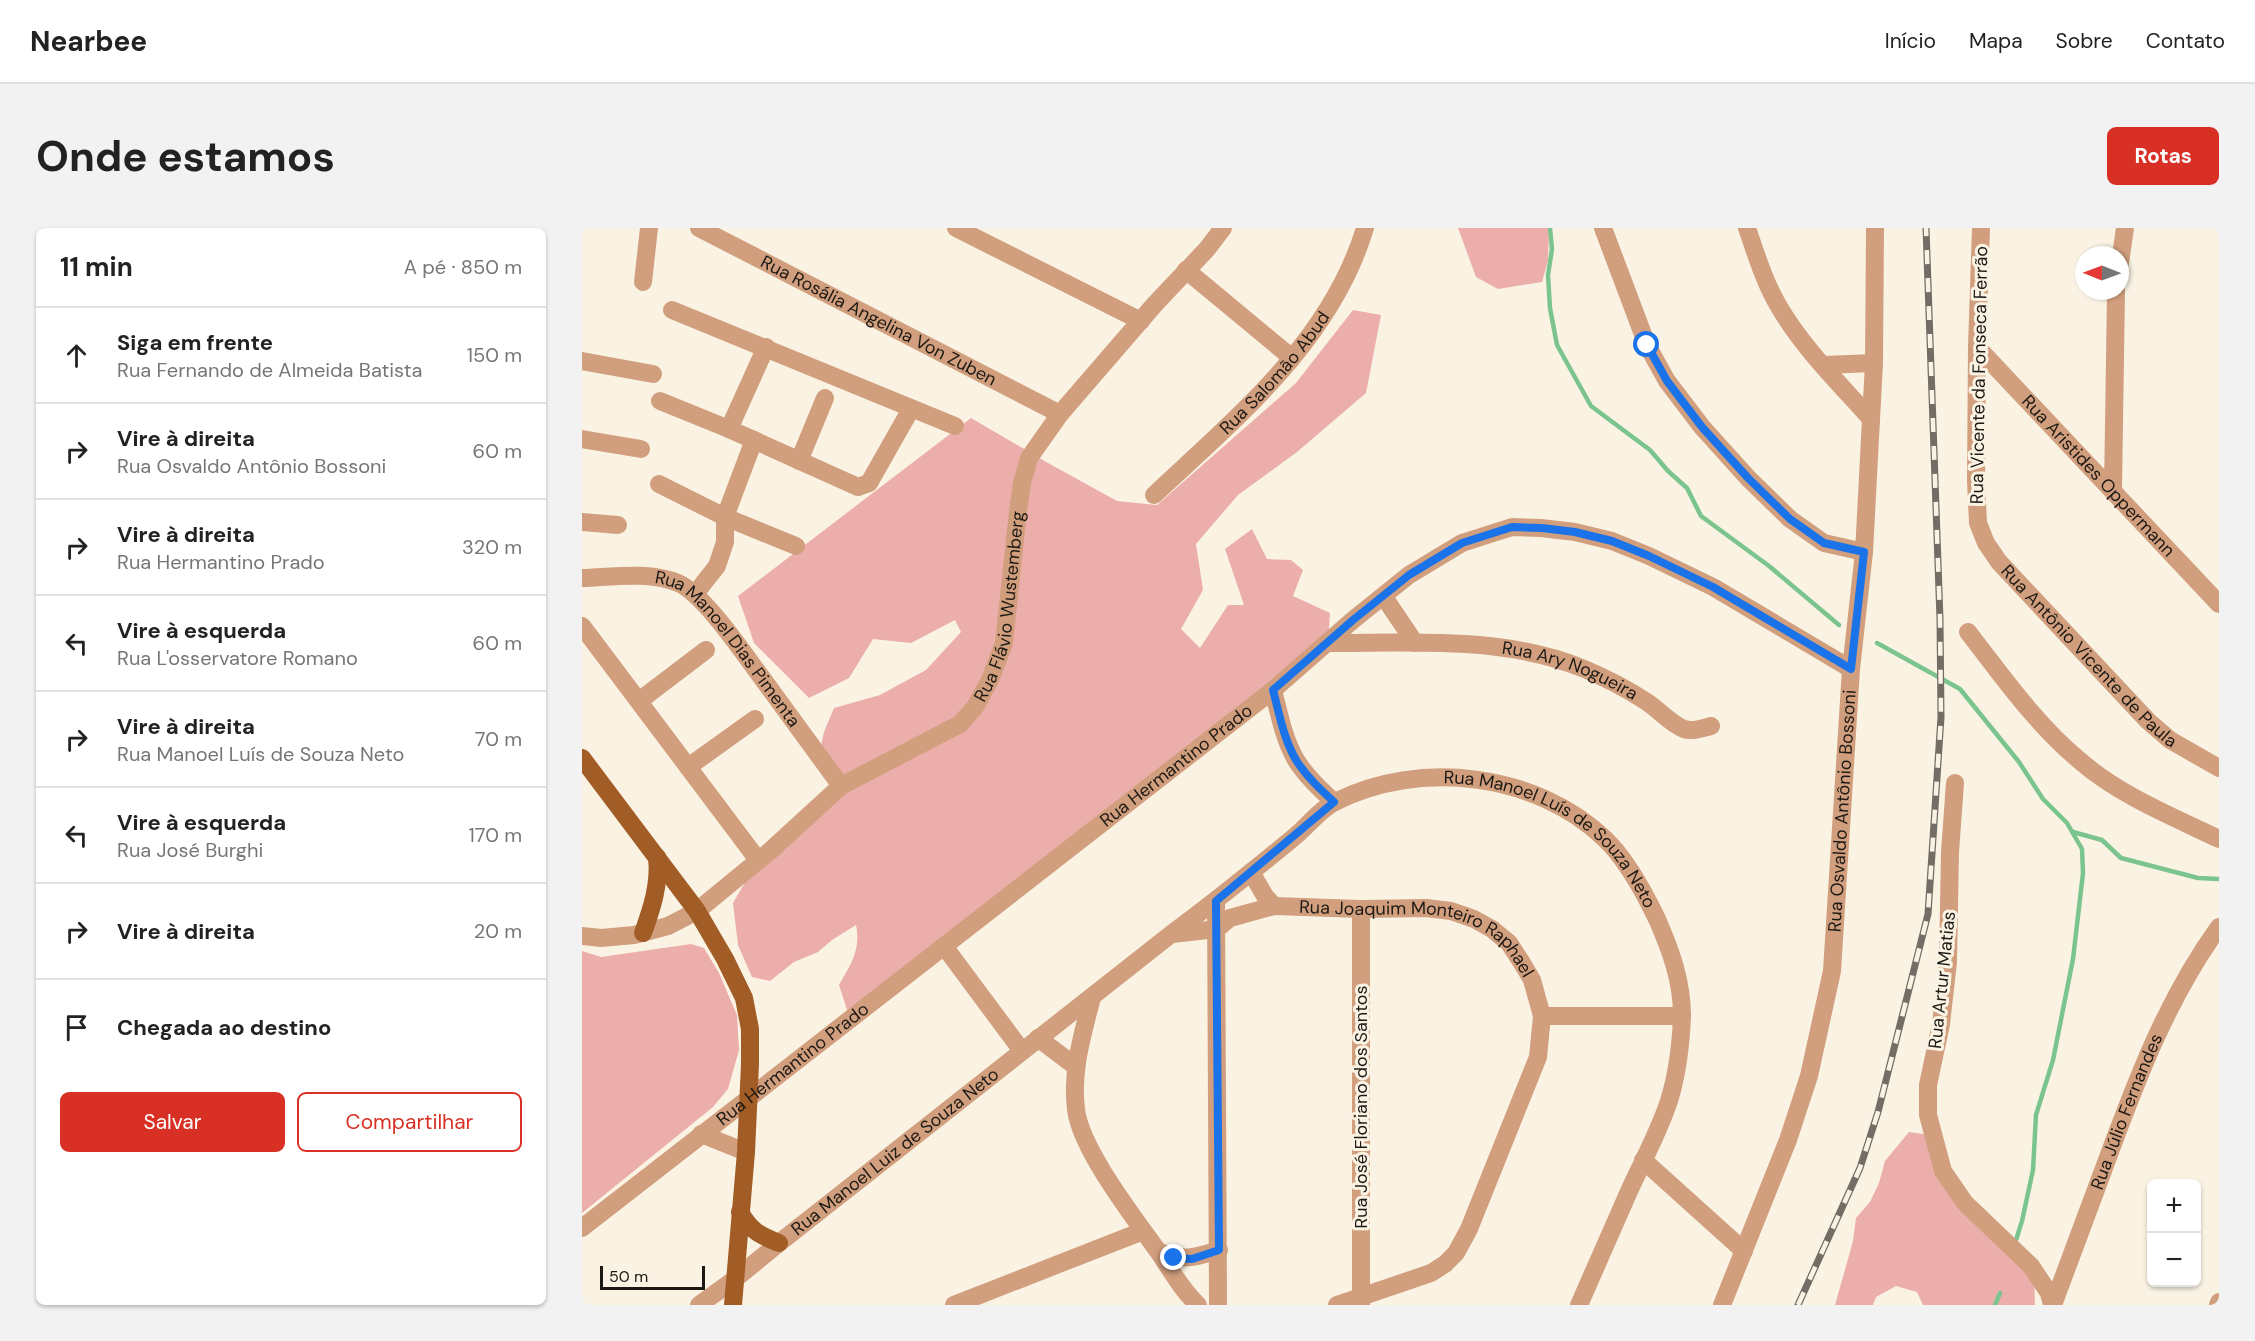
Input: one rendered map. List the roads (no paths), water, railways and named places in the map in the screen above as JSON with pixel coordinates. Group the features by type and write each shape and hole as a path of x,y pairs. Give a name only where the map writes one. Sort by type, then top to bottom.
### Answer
{"main road":[{"path":"582,758 697,911 725,959 744,999 750,1029 748,1097 746,1152 733,1305"},
{"path":"643,933 653,905 659,876 657,857"},
{"path":"740,1212 748,1226 762,1236 779,1243"}],"street":[{"path":"643,282 649,228"},
{"name":"Rua Rosália Angelina Von Zuben","path":"699,228 1060,414"},
{"path":"956,228 1141,321"},
{"name":"Rua Flávio Wustemberg","path":"582,936 601,938 643,933 668,926 697,911 841,786 960,724 975,707 990,680 1005,643 1018,511 1029,458 1060,414 1207,249 1222,228"},
{"name":"Rua Salomão Abud","path":"1154,495 1270,386 1327,312 1355,258 1365,228"},
{"path":"1603,228 1647,345 1667,381 1702,427 1748,478 1790,519 1824,543 1864,552"},
{"path":"1747,228 1767,284 1779,307 1823,365 1871,419"},
{"name":"Rua Osvaldo Antônio Bossoni","path":"1722,1305 1788,1140 1809,1076 1832,971 1851,669 1864,552 1874,363 1875,228"},
{"name":"Rua Vicente da Fonseca Ferrão","path":"1978,523 1977,347 1981,228"},
{"path":"2122,246 2125,228"},
{"path":"1186,270 1292,358"},
{"path":"2113,489 2116,300"},
{"path":"672,310 956,426"},
{"path":"729,429 766,347"},
{"name":"Rua Aristides Oppermann","path":"1977,347 2219,602"},
{"path":"582,361 653,374"},
{"path":"1823,365 1874,363"},
{"path":"799,460 825,398"},
{"path":"660,401 729,429 858,487 869,483 911,409"},
{"path":"582,439 640,449"},
{"path":"695,594 717,566 725,542 725,517 754,440"},
{"path":"659,484 725,517 796,546"},
{"path":"582,522 618,525"},
{"name":"Rua Antônio Vicente de Paula","path":"1978,523 1986,543 1999,562 2148,721 2170,740 2219,768"},
{"name":"Rua Hermantino Prado","path":"582,1228 1273,690 1409,575 1462,543 1512,527 1575,532 1612,541 1713,587 1851,669"},
{"name":"Rua Manoel Dias Pimenta","path":"582,578 635,576 659,578 678,583 695,594 732,636 841,786"},
{"path":"1384,597 1415,643"},
{"path":"582,626 758,860"},
{"path":"1968,632 2026,708 2081,762 2121,790 2219,838"},
{"name":"Rua Ary Nogueira","path":"1328,643 1443,643 1505,649 1551,658 1582,668 1619,686 1647,702 1684,729 1692,730 1711,726"},
{"path":"639,701 706,650"},
{"path":"1273,690 1283,729 1296,760 1315,784 1334,802"},
{"path":"688,767 755,718"},
{"name":"Rua Manoel Luís de Souza Neto","path":"1092,997 1216,901 1334,802 1390,783 1446,777 1520,788 1546,798 1566,810 1605,839 1628,867 1640,888 1671,951 1678,977 1682,1016 1669,1100 1579,1305"},
{"name":"Rua Artur Matias","path":"1955,783 1950,852 1948,962 1941,1024 1928,1085 1928,1115 1943,1171 1965,1203 2031,1266 2049,1293 2052,1305"},
{"name":"Rua Joaquim Monteiro Raphael","path":"1251,872 1265,896 1274,906 1361,909 1426,908 1451,911 1474,919 1492,929 1509,943 1532,980 1542,1016 1538,1057 1469,1229 1456,1253 1446,1264 1431,1273 1361,1301 1337,1305"},
{"path":"1216,901 1218,1305"},
{"path":"1170,935 1217,929 1230,918 1274,906"},
{"name":"Rua José Floriano dos Santos","path":"1361,909 1361,1301"},
{"name":"Rua Júlio Fernandes","path":"2052,1305 2135,1082 2179,987 2219,927"},
{"path":"944,946 1022,1051"},
{"path":"1092,997 1075,1066 1076,1112 1085,1137 1143,1231 1186,1294 1198,1305"},
{"name":"Rua Manoel Luiz de Souza Neto","path":"699,1305 1092,997"},
{"path":"1542,1016 1682,1016"},
{"path":"1038,1038 1075,1066"},
{"path":"701,1134 746,1152"},
{"path":"1643,1160 1744,1251"},
{"path":"954,1305 1143,1231"},
{"path":"1159,1252 1174,1258 1192,1259 1219,1250"}],"waterway":[{"path":"1550,228 1552,249 1548,275 1550,308 1557,345 1591,406 1650,450 1687,488 1701,516 1769,566 1839,625"},
{"path":"1877,643 1960,689 2019,762 2043,799 2067,823 2082,849 2083,873 2073,959 2053,1060 2036,1115 2033,1170 2016,1240"},
{"path":"2073,832 2102,840 2121,858 2198,878 2219,879"},
{"path":"1995,1305 2000,1293"}],"railway":[{"path":"1798,1305 1860,1168 1878,1112 1928,914 1941,717 1940,619 1926,228"}]}
